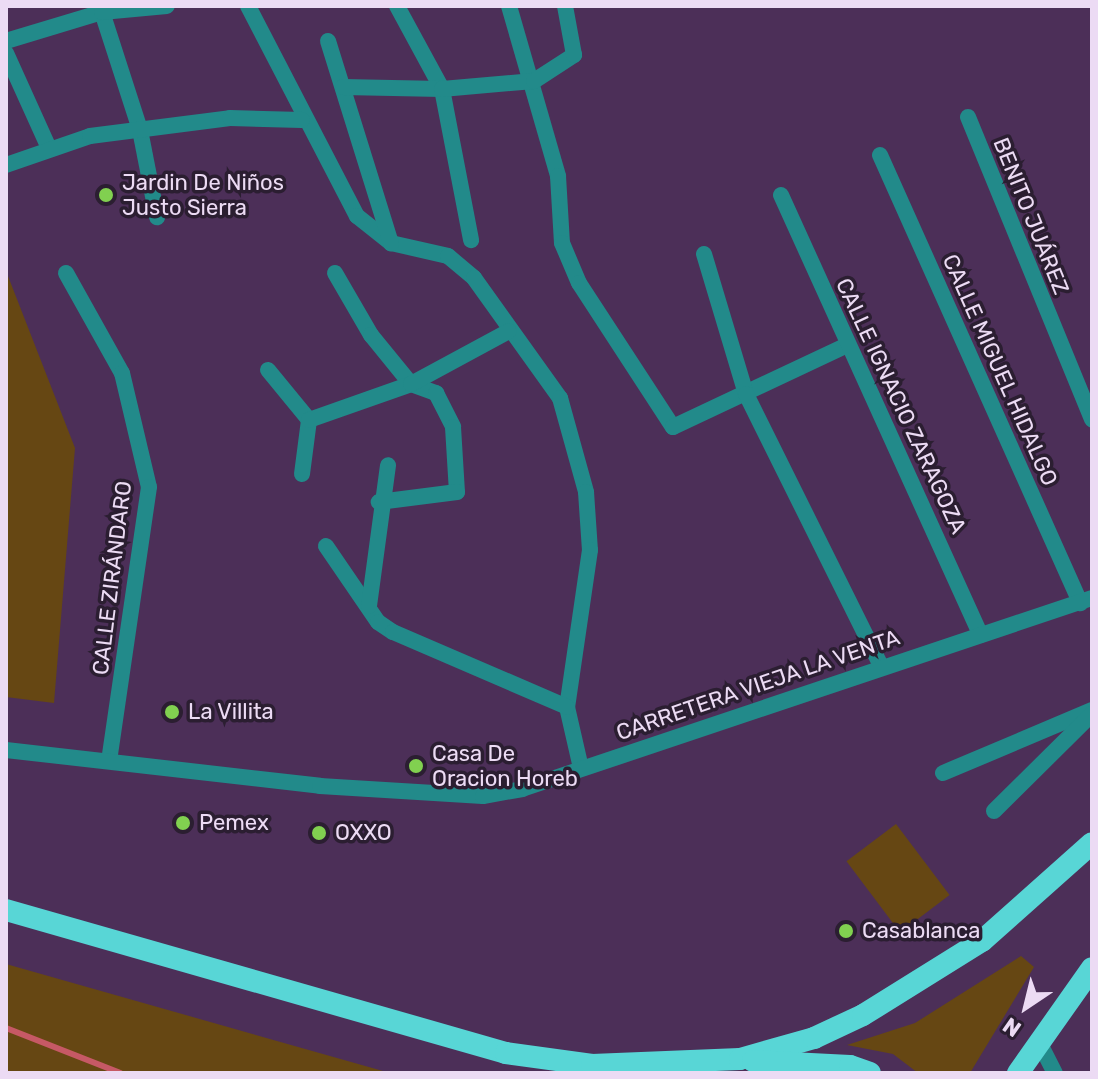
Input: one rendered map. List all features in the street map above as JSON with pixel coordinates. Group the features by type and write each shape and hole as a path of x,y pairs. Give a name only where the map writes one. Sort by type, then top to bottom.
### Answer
{"highway":[{"path":"740,1059 814,1038 863,1015 982,941 1092,843"},
{"path":"6,910 506,1053 592,1065 740,1059 850,1066 870,1073"},
{"path":"1018,1073 1038,1040 1092,968"}],"street":[{"path":"6,41 102,12 167,6"},
{"path":"248,6 302,120 357,216 391,243 448,256 474,278 509,331 560,398 586,492 590,550 567,707 581,768"},
{"path":"397,6 442,89 471,240"},
{"path":"509,6 534,81 558,176 562,243 579,283 673,427 847,345"},
{"path":"343,87 442,89 534,81 574,55 565,6"},
{"path":"102,12 140,130 157,217"},
{"path":"328,41 391,243"},
{"path":"6,53 48,146"},
{"name":"BENITO JUÁREZ","path":"968,117 1092,420"},
{"path":"6,165 48,146 140,130 230,118 302,120"},
{"name":"CALLE MIGUEL HIDALGO","path":"880,155 1086,601"},
{"name":"CALLE IGNACIO ZARAGOZA","path":"781,195 981,635"},
{"path":"704,254 746,394 881,666"},
{"name":"CALLE ZIRÁNDARO","path":"66,273 122,373 149,487 109,761"},
{"path":"335,273 371,335 411,384 436,393 453,427 457,492 379,502"},
{"path":"309,420 411,384 509,331"},
{"path":"268,370 309,420 302,474"},
{"path":"369,606 379,502 388,465"},
{"path":"326,546 378,622 406,639 567,707"},
{"name":"CARRETERA VIEJA LA VENTA","path":"6,750 483,796 581,768 881,666 1086,601"},
{"path":"943,773 1092,712"},
{"path":"994,811 1092,712"},
{"path":"1038,1040 1055,1073"}],"shaded area":[{"path":"6,271 75,448 54,703 6,697"},
{"path":"896,824 950,895 900,932 846,861"},
{"path":"1021,956 1034,967 970,1073 918,1073 893,1054 847,1045 915,1023"},
{"path":"6,964 390,1073 6,1073"}],"waterway":[{"path":"6,1028 120,1073"}],"place":[{"name":"Jardin De Niños Justo Sierra","path":"106,195"},
{"name":"La Villita","path":"172,712"},
{"name":"Casa De Oracion Horeb","path":"416,766"},
{"name":"Pemex","path":"183,823"},
{"name":"OXXO","path":"319,833"},
{"name":"Casablanca","path":"846,931"}]}
